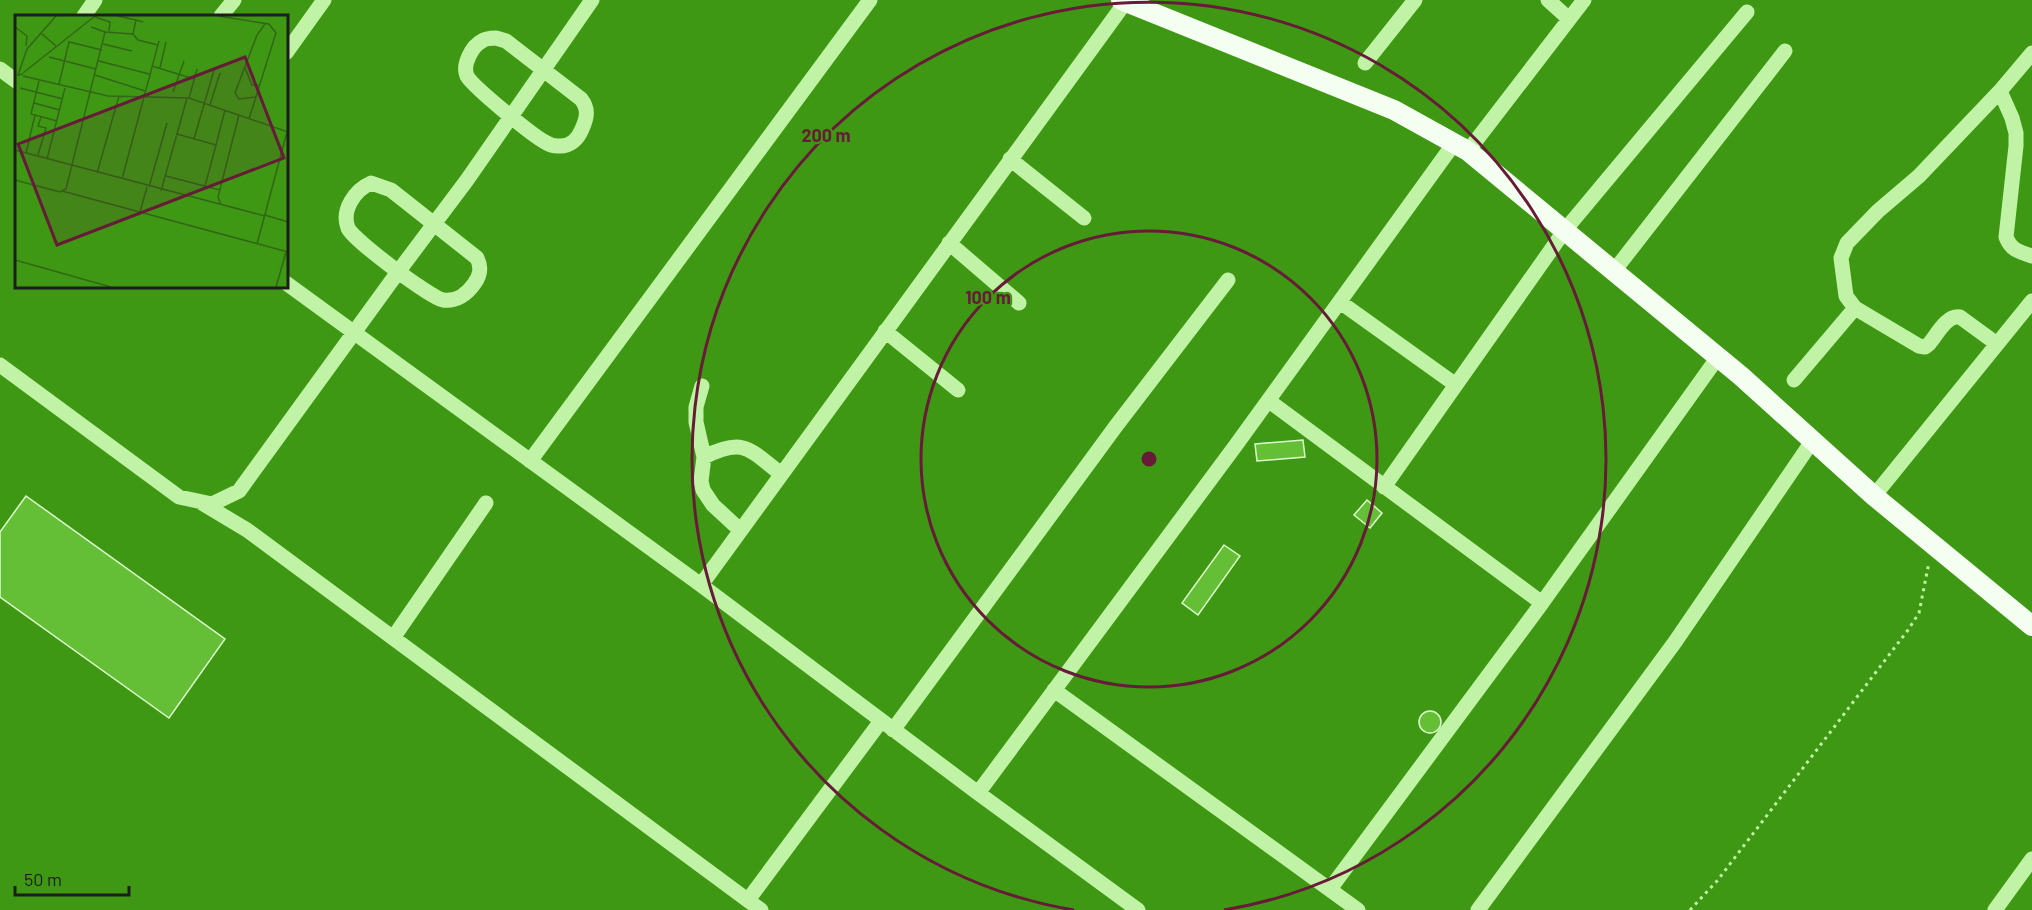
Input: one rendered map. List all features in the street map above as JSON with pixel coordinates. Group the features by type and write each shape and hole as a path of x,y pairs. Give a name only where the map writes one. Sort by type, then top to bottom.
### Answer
{"main road":[{"path":"1124,1 1394,110 1461,147 1718,357 1874,496 2032,626"}],"street":[{"path":"85,15 95,0"},
{"path":"223,15 234,0"},
{"path":"288,50 324,0"},
{"path":"0,365 179,497 212,504 239,491 266,457 592,0"},
{"path":"530,461 870,0"},
{"path":"1365,63 1415,0"},
{"path":"1548,0 1569,19"},
{"path":"978,793 1340,302 1461,147 1584,0"},
{"path":"700,585 1124,1"},
{"path":"1384,487 1565,230 1748,12"},
{"path":"495,38 506,41 543,70 586,105 586,119 581,131 568,146 557,146 544,142 474,85 467,76 466,67 469,56 477,44 484,39 495,38"},
{"path":"1614,271 1785,51"},
{"path":"1997,344 1960,317 1954,316 1949,318 1929,344 1924,347 1919,346 1855,308 1846,297 1841,258 1847,243 1878,211 1919,177 2000,91 2032,53"},
{"path":"0,69 15,80"},
{"path":"2000,91 2016,133 2006,237 2009,246 2015,251 2032,256"},
{"path":"1010,159 1084,218"},
{"path":"371,183 391,190 433,224 477,258 480,264 477,279 470,290 460,298 441,300 398,272 351,233 345,216 349,204 357,193 371,183"},
{"path":"949,243 1019,303"},
{"path":"748,900 887,725 1228,280"},
{"path":"288,284 700,585 1138,910"},
{"path":"1874,496 2032,301"},
{"path":"1340,302 1456,385"},
{"path":"1794,380 1855,308"},
{"path":"885,331 958,390"},
{"path":"1330,890 1542,603 1718,357"},
{"path":"702,386 696,407 696,422 704,457 701,481 703,490 713,505 740,530"},
{"path":"1269,401 1542,603"},
{"path":"1478,910 1675,642 1813,440"},
{"path":"704,457 719,449 740,447 753,452 781,474"},
{"path":"202,503 247,530 761,910"},
{"path":"393,638 486,503"},
{"path":"1054,690 1358,910"},
{"path":"1995,910 2032,859"}],"path":[{"path":"1690,910 1716,881 1908,630 1919,613 1932,544"}],"building":[{"path":"1303,440 1305,457 1257,461 1255,444"},
{"path":"26,496 225,639 169,718 0,597 0,532"},
{"path":"1367,500 1382,513 1370,528 1354,515"},
{"path":"1224,545 1240,556 1198,615 1182,603"},
{"path":"1430,711 1440,718 1441,722 1434,732 1430,733 1420,726 1419,722 1426,712"}]}
